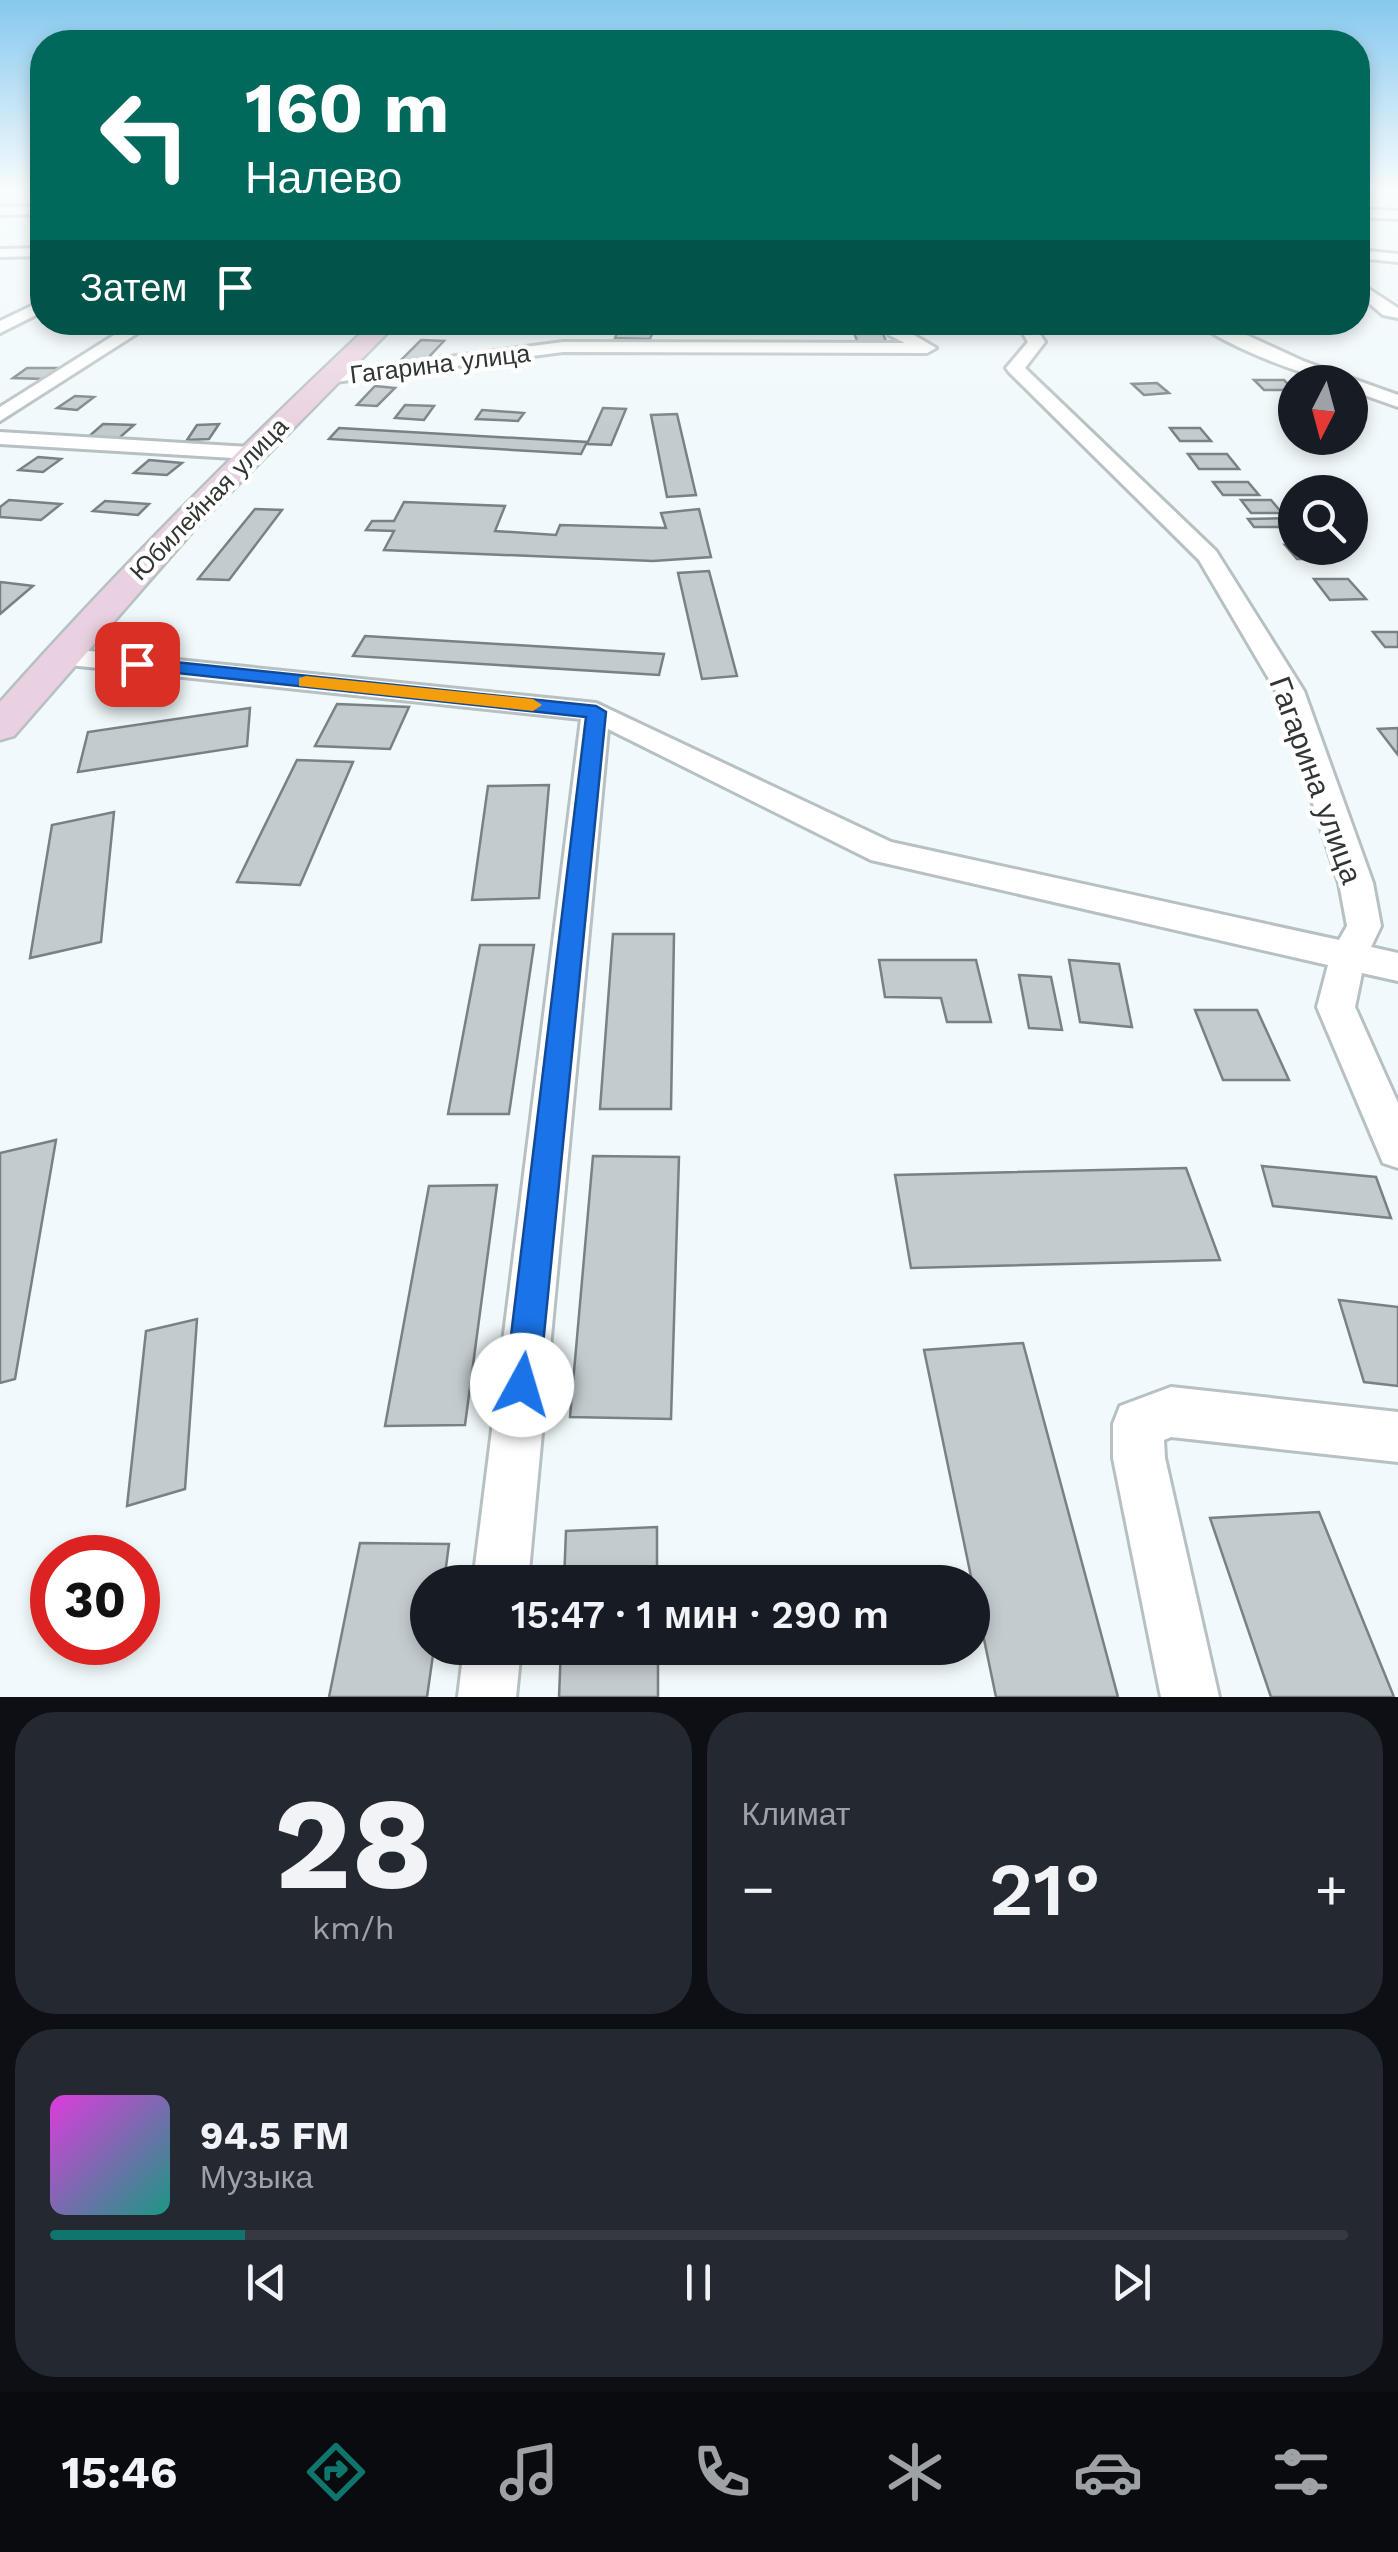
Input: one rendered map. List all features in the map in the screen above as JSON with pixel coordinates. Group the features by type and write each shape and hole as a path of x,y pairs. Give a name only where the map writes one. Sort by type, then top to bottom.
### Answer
{"main road":[{"name":"Юбилейная улица","path":"0,728 60,656 250,453 373,335"}],"street":[{"path":"1370,296 1395,314"},
{"path":"0,328 30,312"},
{"path":"0,415 126,335"},
{"name":"Гагарина улица","path":"328,378 564,347 926,348 902,335"},
{"name":"Гагарина улица","path":"1032,335 1036,342 1015,368 1208,556 1290,691 1356,882 1364,926 1348,958 1336,1006 1398,1149"},
{"path":"1232,335 1297,365"},
{"path":"1368,390 1398,401"},
{"path":"0,438 250,453"},
{"path":"60,656 596,712 883,852 1398,967"},
{"path":"502,1565 596,712"},
{"path":"1190,1697 1139,1458 1138,1424 1171,1412 1398,1437"},
{"path":"487,1697 491,1665"}],"building":[{"path":"616,335 652,335 650,339 615,338"},
{"path":"855,335 883,335 887,343 858,343"},
{"path":"421,340 444,341 425,361 401,360"},
{"path":"27,368 59,368 45,379 13,378"},
{"path":"1254,380 1278,380 1278,390 1264,390"},
{"path":"1157,383 1169,393 1144,395 1132,384"},
{"path":"375,386 395,388 377,406 357,405"},
{"path":"75,396 94,397 77,410 57,408"},
{"path":"405,405 434,406 424,420 395,418"},
{"path":"603,408 626,409 611,445 587,444"},
{"path":"482,410 524,413 518,421 476,419"},
{"path":"677,414 696,495 667,497 651,415"},
{"path":"103,424 134,425 118,439 87,438"},
{"path":"219,424 209,439 187,440 197,425"},
{"path":"339,428 587,442 581,454 329,439"},
{"path":"1170,428 1200,428 1211,441 1180,441"},
{"path":"1188,454 1227,454 1239,469 1199,469"},
{"path":"38,457 61,459 43,472 19,470"},
{"path":"149,460 182,463 167,475 134,473"},
{"path":"1213,482 1248,482 1259,495 1223,495"},
{"path":"9,500 61,504 41,520 0,517 0,507"},
{"path":"1241,500 1271,500 1278,508 1278,513 1251,513"},
{"path":"105,501 149,504 138,515 93,511"},
{"path":"404,502 505,506 495,531 556,535 560,525 666,528 661,513 699,509 711,557 653,561 384,550 394,531 366,530 372,521 394,521"},
{"path":"255,509 282,510 229,580 198,579"},
{"path":"1278,518 1278,527 1254,527 1248,519"},
{"path":"709,571 737,676 702,679 678,573"},
{"path":"1314,579 1348,579 1366,599 1330,600"},
{"path":"1,582 33,586 0,614"},
{"path":"1373,632 1398,632 1398,647 1385,647"},
{"path":"365,636 664,654 659,675 353,656"},
{"path":"337,704 409,707 390,749 315,746"},
{"path":"250,708 247,746 78,772 88,732"},
{"path":"1398,728 1398,755 1378,729"},
{"path":"297,760 353,762 300,885 237,882"},
{"path":"549,785 539,898 472,900 488,786"},
{"path":"114,812 101,942 30,958 52,825"},
{"path":"613,934 674,934 671,1109 600,1109"},
{"path":"480,945 534,945 509,1114 448,1114"},
{"path":"879,960 976,960 991,1022 947,1022 941,998 885,997"},
{"path":"1069,960 1119,964 1132,1027 1080,1022"},
{"path":"1019,975 1051,977 1062,1030 1029,1028"},
{"path":"1195,1010 1257,1010 1289,1080 1223,1080"},
{"path":"56,1140 15,1379 0,1383 0,1153"},
{"path":"593,1156 679,1157 671,1419 570,1417"},
{"path":"1262,1166 1376,1177 1391,1218 1273,1206"},
{"path":"1186,1168 1220,1260 911,1268 895,1175"},
{"path":"497,1185 465,1425 385,1426 429,1186"},
{"path":"1339,1300 1398,1307 1398,1386 1364,1382"},
{"path":"197,1319 185,1489 127,1506 146,1331"},
{"path":"1023,1343 1118,1697 996,1697 989,1665 990,1565 969,1565 924,1350"},
{"path":"1319,1512 1394,1697 1271,1697 1210,1518"},
{"path":"657,1527 657,1565 565,1565 566,1531"},
{"path":"360,1543 449,1544 446,1565 410,1565 410,1665 432,1665 427,1697 329,1697"},
{"path":"560,1665 658,1665 658,1697 559,1697"}],"slow traffic":[{"path":"306,682 533,705"}],"route":[{"path":"137,664 596,712 522,1385"}]}
